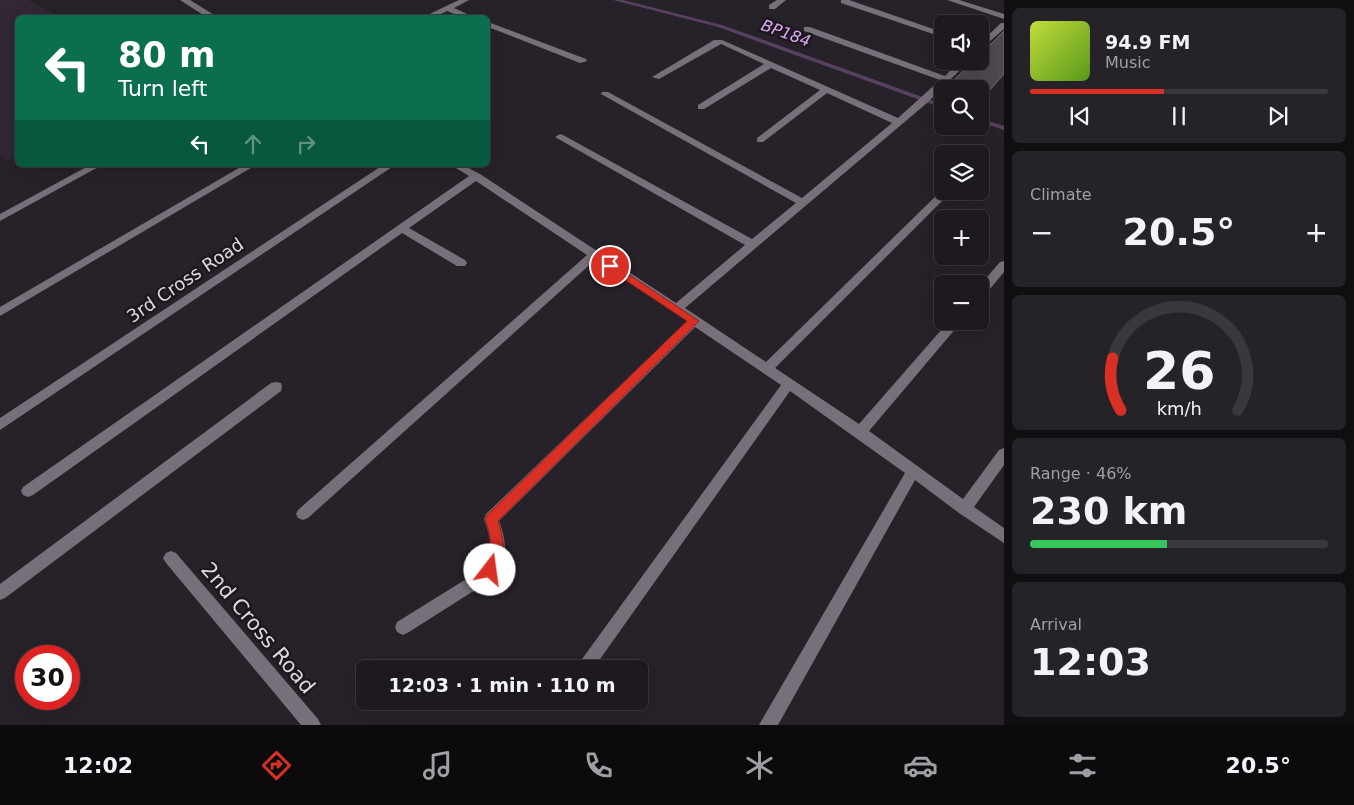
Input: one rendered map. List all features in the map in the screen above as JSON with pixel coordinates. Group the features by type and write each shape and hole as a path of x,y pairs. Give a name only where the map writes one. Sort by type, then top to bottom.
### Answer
{"street":[{"path":"184,0 210,15"},
{"path":"432,15 465,0"},
{"path":"772,7 782,0"},
{"path":"951,0 1004,17"},
{"path":"844,1 934,32"},
{"path":"447,8 464,15"},
{"path":"490,25 583,61"},
{"path":"989,39 1004,25"},
{"path":"807,29 945,79"},
{"path":"656,77 719,42 898,122"},
{"path":"701,107 771,64"},
{"path":"676,309 924,101 955,70"},
{"path":"760,140 826,90"},
{"path":"605,94 802,202"},
{"path":"560,137 754,245"},
{"path":"0,218 93,167"},
{"path":"0,312 248,167"},
{"name":"3rd Cross Road","path":"0,425 387,167"},
{"path":"460,167 767,368 860,432 964,509 1004,536"},
{"path":"28,490 403,229 476,176"},
{"path":"767,368 938,200"},
{"path":"403,229 461,263"},
{"path":"303,514 594,255"},
{"path":"989,282 1004,265"},
{"path":"403,627 468,586 484,581 497,559 497,536 491,519 694,321"},
{"path":"860,432 948,330"},
{"path":"589,660 788,383"},
{"path":"0,593 276,387"},
{"path":"964,509 1004,454"},
{"path":"768,725 912,471"},
{"name":"2nd Cross Road","path":"171,558 312,725"}],"shaded area":[{"path":"0,0 28,0 56,15 15,15 15,157 7,161 0,155"}],"building":[{"path":"1004,31 1004,74 989,91 989,80 954,80 964,70 989,70 989,46"}],"waterway":[{"name":"BP184","path":"616,0 720,26 934,103"},
{"name":"BP184","path":"989,123 1004,128"}],"route":[{"path":"490,570 497,559 497,536 491,519 694,321 610,266"}]}
